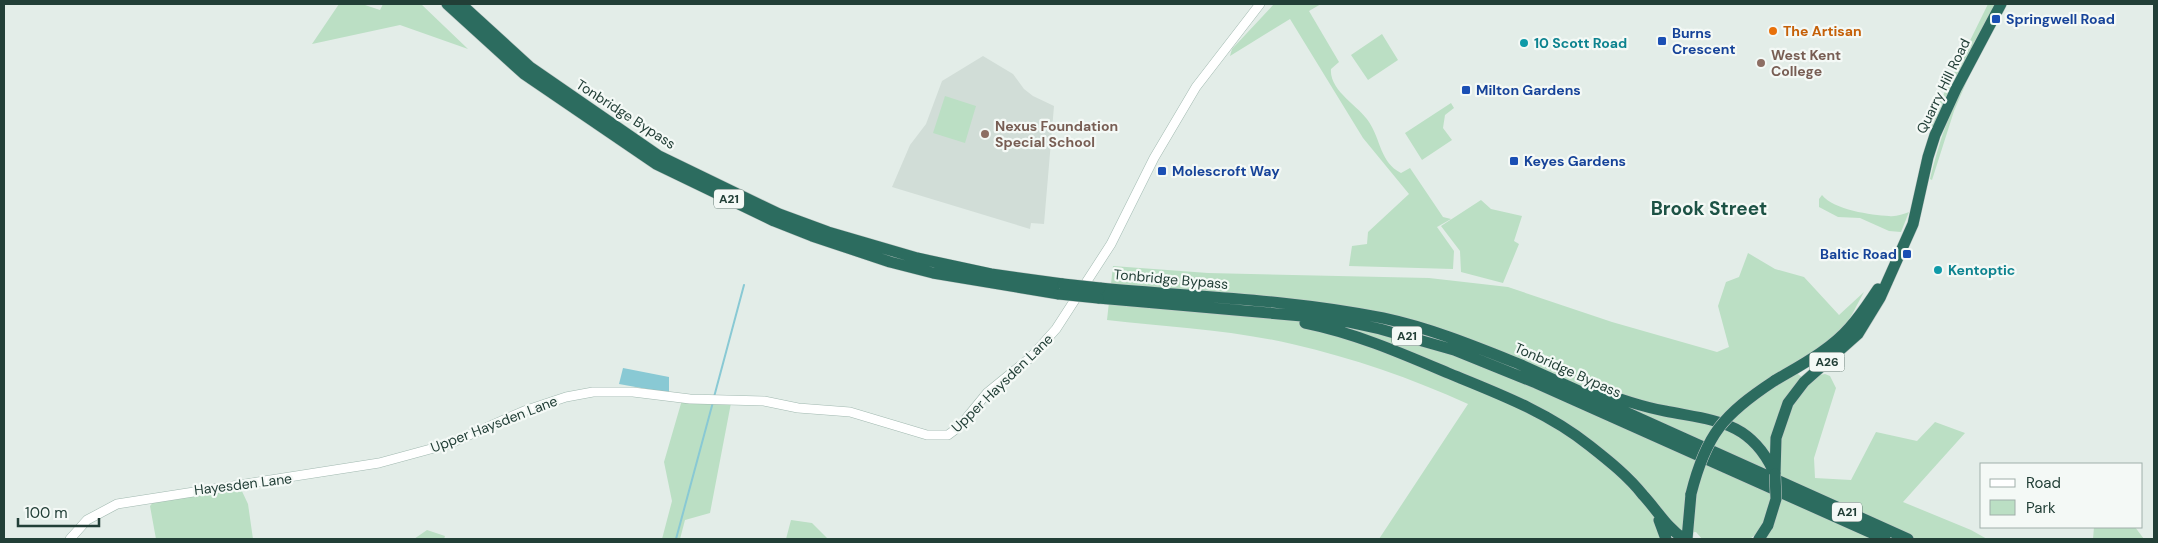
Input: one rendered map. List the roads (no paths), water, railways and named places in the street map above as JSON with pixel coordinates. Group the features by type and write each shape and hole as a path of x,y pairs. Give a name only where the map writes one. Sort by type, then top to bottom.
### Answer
{"highway":[{"name":"Tonbridge Bypass","path":"447,4 524,74 656,164 765,217 812,236 890,262 932,273 1212,308 1348,322 1380,329 1454,350 1536,383 1885,539"},
{"name":"Tonbridge Bypass","path":"461,4 530,67 659,156 779,214 828,232 917,258 1061,288"},
{"name":"Quarry Hill Road","path":"1771,458 1788,403 1804,382 1858,334 1880,298 1913,224 1928,157 1935,135 1956,89 2001,4"},
{"name":"Quarry Hill Road","path":"1686,539 1689,526 1691,494 1702,456 1716,431 1735,408 1774,381 1820,354 1850,327 1892,269"},
{"name":"Tonbridge Bypass","path":"1099,293 1303,305 1356,313 1415,327 1461,341 1519,364 1908,539"},
{"path":"1212,308 1307,323 1372,341 1518,402 1552,420 1588,444 1631,481 1674,532 1686,539"},
{"path":"1519,364 1569,380 1618,399 1731,426 1750,437 1771,458 1775,474 1776,499 1768,525 1759,539"},
{"path":"1651,504 1666,539"},
{"name":"A26","path":"1689,526 1695,539"}],"street":[{"name":"Upper Haysden Lane","path":"309,475 379,463 419,453 457,441 524,411 566,396 593,392 633,392 690,399 758,400 798,408 850,412 927,435 948,434 960,426 987,392 1030,358 1056,329 1112,244 1154,158 1196,87 1260,4"},
{"name":"Hayesden Lane","path":"70,539 86,520 117,504 193,490 309,475"}],"water":[{"path":"623,368 669,377 669,393 619,384"}],"waterway":[{"path":"714,397 744,285"},
{"path":"676,539 713,402"}],"place":[{"name":"Springwell Road","path":"1996,19"},
{"name":"The Artisan","path":"1773,31"},
{"name":"Burns Crescent","path":"1662,41"},
{"name":"10 Scott Road","path":"1524,43"},
{"name":"West Kent College","path":"1761,63"},
{"name":"Milton Gardens","path":"1466,90"},
{"name":"Nexus Foundation Special School","path":"985,134"},
{"name":"Keyes Gardens","path":"1514,161"},
{"name":"Molescroft Way","path":"1162,171"},
{"name":"Baltic Road","path":"1907,254"},
{"name":"Kentoptic","path":"1938,270"}],"district":[{"name":"Brook Street","path":"1709,208"}]}
